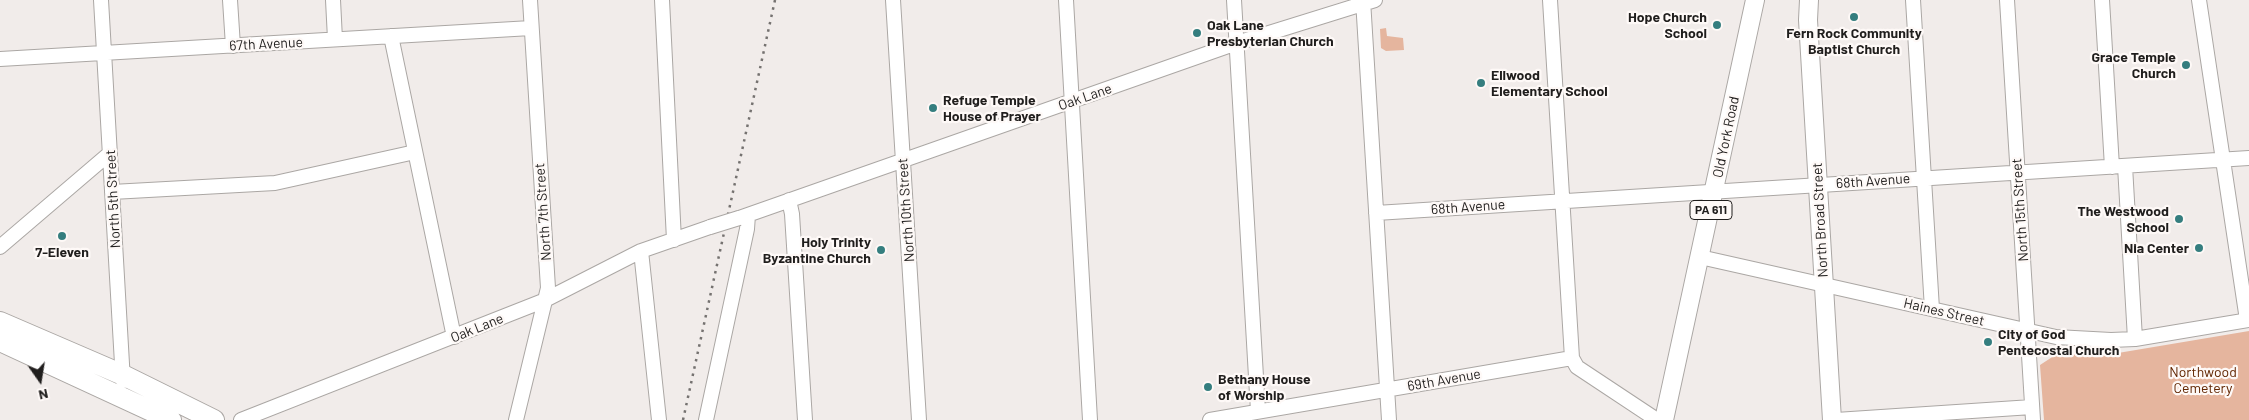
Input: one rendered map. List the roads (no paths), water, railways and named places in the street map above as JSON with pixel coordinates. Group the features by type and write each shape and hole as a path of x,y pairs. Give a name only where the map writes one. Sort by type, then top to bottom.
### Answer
{"highway":[{"path":"0,322 123,375 214,420"},
{"path":"0,341 171,420"}],"main road":[{"name":"Old York Road","path":"1664,420 1715,192 1755,0"},
{"name":"North Broad Street","path":"1804,0 1808,20"},
{"name":"North Broad Street","path":"1809,0 1808,20 1834,420"}],"street":[{"name":"North 5th Street","path":"101,0 123,375 122,397"},
{"path":"230,0 233,46"},
{"path":"333,0 335,40"},
{"name":"North 7th Street","path":"516,420 543,301 548,288 530,0"},
{"path":"662,0 674,240"},
{"name":"North 10th Street","path":"893,0 919,420"},
{"path":"1066,0 1090,420"},
{"path":"1234,0 1258,411"},
{"path":"1550,0 1564,200 1572,358 1577,367 1657,420"},
{"path":"1914,0 1932,309"},
{"name":"North 15th Street","path":"2007,0 2032,413"},
{"path":"2102,0 2135,339"},
{"path":"2199,0 2248,320"},
{"path":"1367,1 1376,213 1389,420"},
{"name":"Oak Lane","path":"241,420 543,301 641,251 1237,43 1367,1"},
{"name":"67th Avenue","path":"0,59 531,28"},
{"path":"391,36 454,337"},
{"path":"112,192 275,182 415,152"},
{"path":"0,247 110,153"},
{"name":"68th Avenue","path":"1376,213 2249,158"},
{"path":"789,200 792,214 805,420"},
{"path":"706,420 740,251 747,228 744,216"},
{"path":"641,251 659,420"},
{"name":"Haines Street","path":"1700,257 2028,332 2087,340 2135,339 2248,320"},
{"name":"69th Avenue","path":"1210,420 1572,358"},
{"path":"1834,420 2032,413"}],"railway":[{"path":"683,420 775,0"}],"place":[{"name":"Fern Rock Community Baptist Church","path":"1854,17"},
{"name":"Hope Church School","path":"1717,25"},
{"name":"Oak Lane Presbyterian Church","path":"1197,33"},
{"name":"Grace Temple Church","path":"2186,65"},
{"name":"Ellwood Elementary School","path":"1481,83"},
{"name":"Refuge Temple House of Prayer","path":"933,108"},
{"name":"The Westwood School","path":"2179,219"},
{"name":"7-Eleven","path":"62,236"},
{"name":"Nia Center","path":"2199,248"},
{"name":"Holy Trinity Byzantine Church","path":"881,250"},
{"name":"City of God Pentecostal Church","path":"1988,342"},
{"name":"Bethany House of Worship","path":"1208,387"}],"park label":[{"name":"Northwood Cemetery","path":"2203,380"}]}
